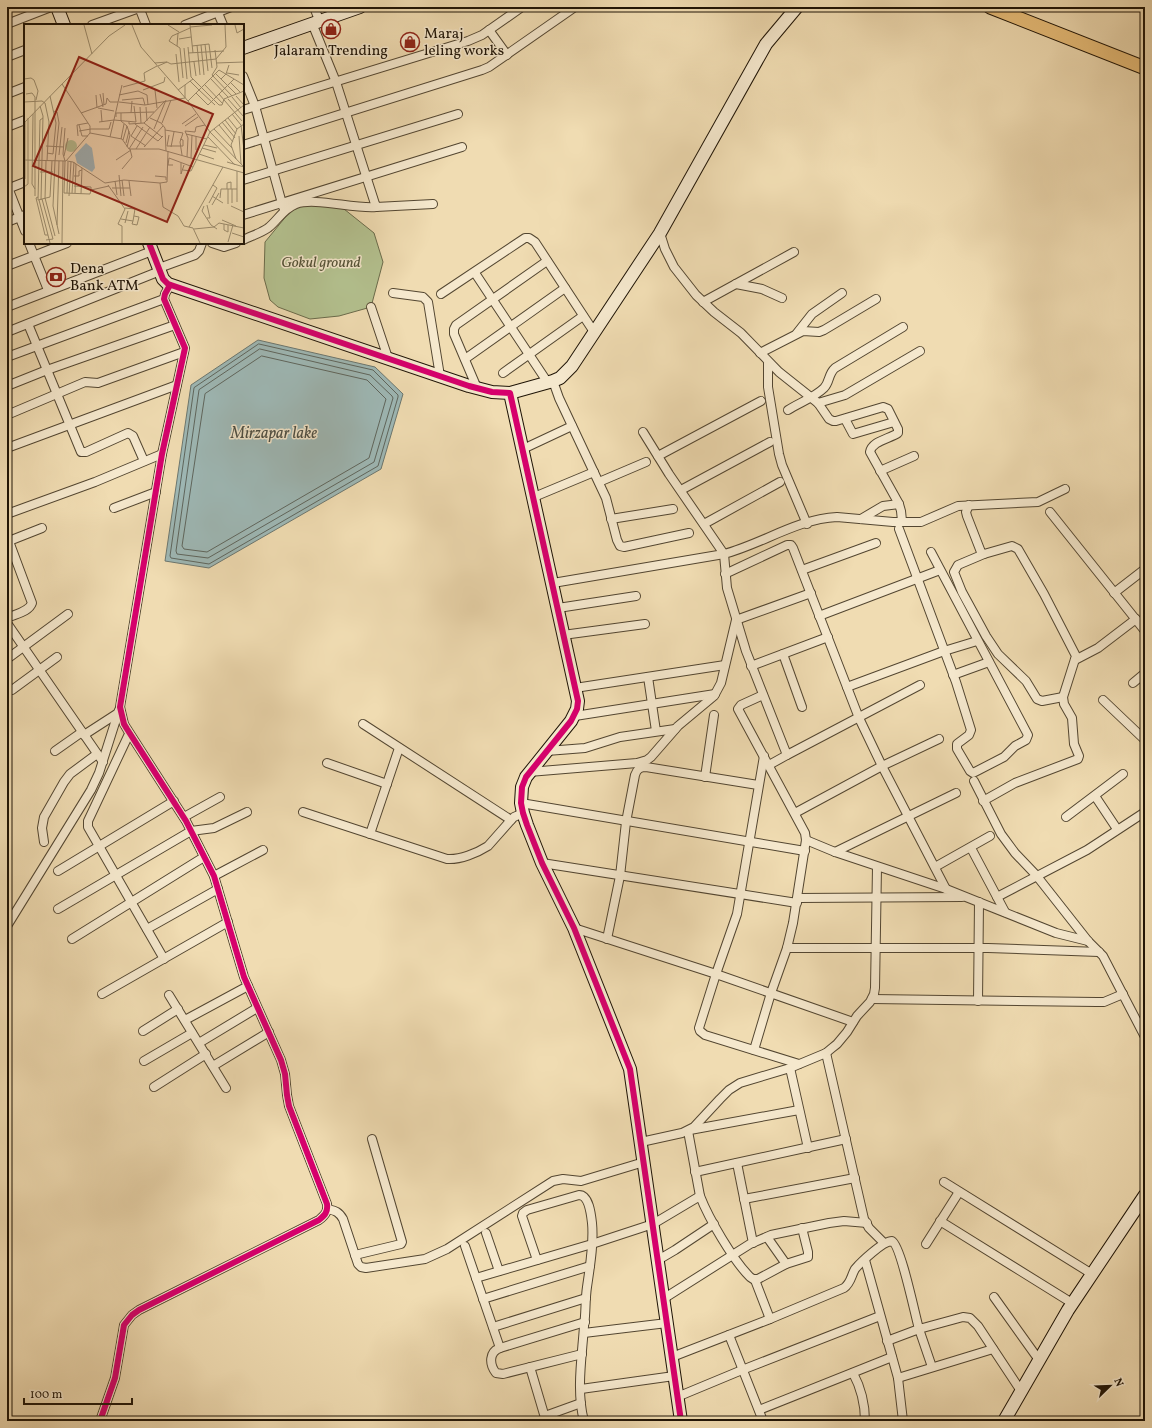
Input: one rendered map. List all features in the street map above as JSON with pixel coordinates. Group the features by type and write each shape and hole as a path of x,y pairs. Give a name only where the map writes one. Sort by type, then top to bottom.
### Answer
{"main road":[{"path":"990,7 1145,68"}],"street":[{"path":"7,24 51,7"},
{"path":"57,7 64,24"},
{"path":"95,24 140,7 146,24"},
{"path":"187,24 217,10 231,7"},
{"path":"314,7 316,22 376,206"},
{"path":"244,48 360,7"},
{"path":"244,110 468,42 489,30 522,7"},
{"path":"244,145 482,70 507,55 575,7"},
{"path":"7,307 150,247 164,282 170,285 440,376 492,392 510,393 551,382 560,378 572,366 660,233 761,52 797,7"},
{"path":"217,10 223,24"},
{"path":"489,30 507,55"},
{"path":"7,57 24,50"},
{"path":"244,78 255,106 283,207"},
{"path":"7,94 24,87"},
{"path":"244,180 458,114"},
{"path":"7,127 24,120"},
{"path":"244,240 269,227 283,207 366,177 462,147"},
{"path":"24,182 7,187 22,216 24,226"},
{"path":"244,215 306,202 358,207 432,204"},
{"path":"7,222 22,216"},
{"path":"660,233 668,254 679,274 703,302 741,333 768,363 818,403 831,420 836,422 885,407 888,409 898,429 898,433 874,445 870,449 870,455 899,504 901,510 900,525 971,730 969,735 957,744 957,749 970,771 974,772 1004,757 1014,746 1026,740 1028,735 931,552"},
{"path":"441,294 525,238 535,242 594,332"},
{"path":"30,244 48,290"},
{"path":"7,266 64,244"},
{"path":"7,332 195,256 202,244"},
{"path":"215,244 224,247 233,244"},
{"path":"703,302 794,252"},
{"path":"473,387 465,360 454,334 456,325 547,261"},
{"path":"475,272 529,355 551,382 606,498 620,546 624,547 689,533"},
{"path":"736,284 762,290 782,298"},
{"path":"7,926 83,804 99,773 119,710 162,454 184,352 184,345 164,299 170,285"},
{"path":"465,360 565,288"},
{"path":"393,293 423,297 428,302 440,376"},
{"path":"797,334 812,314 842,293"},
{"path":"7,357 36,345 164,299"},
{"path":"760,353 803,331 819,332 824,330 876,299"},
{"path":"371,307 388,358"},
{"path":"503,373 584,316"},
{"path":"28,324 82,452 86,452 128,433 133,436 144,461"},
{"path":"7,386 47,370 175,325"},
{"path":"788,410 826,386 830,373 835,368 903,327"},
{"path":"818,403 845,395 920,351"},
{"path":"7,415 88,382 98,383 184,352"},
{"path":"768,363 768,387 779,454 782,465 807,524"},
{"path":"7,448 177,385"},
{"path":"510,393 578,701 575,716 529,772 522,787 522,808 542,863 574,928 630,1069 681,1421"},
{"path":"658,456 761,401"},
{"path":"844,419 853,434 894,422"},
{"path":"523,449 572,426"},
{"path":"644,432 658,456 724,554 727,588 736,620 751,666 787,756"},
{"path":"681,490 770,442"},
{"path":"7,514 95,482 162,454"},
{"path":"880,471 914,456"},
{"path":"599,482 646,462"},
{"path":"534,497 594,472"},
{"path":"704,524 780,482"},
{"path":"553,583 724,554 736,551 785,530 829,517 860,519 900,525 923,522 958,506 1038,502 1065,489"},
{"path":"114,508 156,492"},
{"path":"860,519 883,506 899,504"},
{"path":"969,505 966,512 967,516 981,552 984,554"},
{"path":"612,519 673,509"},
{"path":"1050,512 1114,592 1142,624 1075,660"},
{"path":"7,618 28,609 32,603 8,539 42,528"},
{"path":"802,570 876,543"},
{"path":"725,574 789,545 793,548 859,718 882,766 946,889"},
{"path":"983,801 1015,783 1078,759 1079,756 1073,739 1072,718 1064,704 1063,697 1076,656 1044,594 1015,546 984,554 958,565 954,572 962,592 986,636 998,654 1026,681 1037,699 1042,701 1063,697"},
{"path":"1114,592 1145,569"},
{"path":"819,616 940,570"},
{"path":"736,620 811,593"},
{"path":"558,608 636,596"},
{"path":"7,658 68,614"},
{"path":"529,772 642,762 651,757 682,722 708,702 715,694 720,683 736,620"},
{"path":"7,623 103,762"},
{"path":"563,636 645,624"},
{"path":"751,666 828,638"},
{"path":"847,687 977,640"},
{"path":"783,654 802,707"},
{"path":"12,690 57,656"},
{"path":"953,675 989,662"},
{"path":"575,688 725,665"},
{"path":"1133,683 1145,673"},
{"path":"648,677 656,731"},
{"path":"769,765 920,685"},
{"path":"575,716 715,694"},
{"path":"754,1050 771,993 787,948 798,901 806,840 805,833 795,813 738,709 741,705 763,695"},
{"path":"1103,700 1145,740"},
{"path":"55,751 119,710"},
{"path":"100,1421 115,1378 124,1325 132,1315 139,1310 319,1220 325,1215 328,1209 290,1106 287,1095 285,1074 281,1060 244,977 214,876 184,817 129,734 119,710"},
{"path":"705,777 714,715"},
{"path":"363,724 511,820"},
{"path":"547,751 585,748 613,739 675,729"},
{"path":"129,734 87,824 89,830 164,959"},
{"path":"795,813 882,766 939,739"},
{"path":"370,834 400,748"},
{"path":"44,842 42,823 44,817 64,782 70,774 97,754"},
{"path":"764,756 737,914 699,1024 700,1031 705,1035 799,1064"},
{"path":"327,763 387,784"},
{"path":"607,939 620,876 626,822 635,775 639,768 646,767 758,785"},
{"path":"1066,817 1124,774"},
{"path":"974,781 1001,834 1015,853 1036,875 1107,963 1145,1037"},
{"path":"835,852 956,793"},
{"path":"1095,796 1117,829"},
{"path":"184,817 220,797"},
{"path":"58,871 174,801"},
{"path":"303,812 447,859 455,860 488,846 522,808"},
{"path":"522,808 626,822 805,851"},
{"path":"58,908 116,876 191,831 214,828 247,812"},
{"path":"997,897 1036,875 1087,850 1145,812"},
{"path":"935,867 990,836"},
{"path":"806,840 835,852 946,889 1056,932 1088,941"},
{"path":"971,848 1005,912"},
{"path":"214,876 263,850"},
{"path":"72,939 204,857"},
{"path":"542,863 740,894 798,901 877,897 966,897"},
{"path":"688,1131 729,1090 740,1083 790,1068 826,1053 838,1044 852,1022 872,998 875,988 877,949 878,867"},
{"path":"147,929 218,889"},
{"path":"978,1001 979,902"},
{"path":"102,994 228,922"},
{"path":"574,928 716,974 852,1022"},
{"path":"787,948 978,948 1099,952"},
{"path":"185,1020 248,986"},
{"path":"872,998 1104,1002 1123,994"},
{"path":"169,995 226,1088"},
{"path":"199,1043 257,1008"},
{"path":"143,1031 178,1009"},
{"path":"213,1066 269,1032"},
{"path":"144,1061 192,1033"},
{"path":"826,1053 864,1219 884,1244"},
{"path":"154,1086 206,1054"},
{"path":"790,1068 808,1148"},
{"path":"641,1142 688,1131 799,1110"},
{"path":"688,1131 700,1196 714,1224 733,1255 747,1275 755,1280 770,1319"},
{"path":"355,1255 402,1244 372,1139"},
{"path":"695,1172 846,1140"},
{"path":"328,1209 337,1211 340,1214 358,1264 361,1267 366,1268 425,1259 447,1249 553,1181 564,1179 581,1181 644,1162"},
{"path":"737,1162 753,1243"},
{"path":"744,1199 855,1178"},
{"path":"944,1182 1092,1274"},
{"path":"926,1244 959,1192"},
{"path":"537,1260 522,1216 523,1213 527,1210 582,1195 588,1204 592,1223 592,1244 582,1354 581,1403 584,1421"},
{"path":"1004,1421 1072,1303 1145,1195"},
{"path":"476,1278 592,1244 652,1224 700,1196"},
{"path":"663,1299 753,1243 767,1237 802,1228 844,1221 866,1223"},
{"path":"940,1221 1072,1303"},
{"path":"658,1260 714,1224"},
{"path":"755,1280 786,1264 805,1259 808,1255 802,1228"},
{"path":"486,1233 499,1271"},
{"path":"767,1237 786,1264"},
{"path":"672,1357 770,1319 844,1288 849,1284 856,1269 890,1240 897,1246 919,1329 932,1368"},
{"path":"465,1246 500,1348"},
{"path":"865,1260 898,1378 903,1421"},
{"path":"483,1299 590,1266"},
{"path":"994,1297 1039,1360"},
{"path":"492,1326 586,1298"},
{"path":"677,1397 880,1316"},
{"path":"887,1340 919,1329 967,1317 974,1321 1021,1391"},
{"path":"582,1354 506,1374 496,1373 493,1369 491,1356 500,1348 585,1322"},
{"path":"584,1332 667,1323"},
{"path":"729,1335 763,1421"},
{"path":"898,1378 993,1349"},
{"path":"759,1410 892,1357"},
{"path":"530,1367 545,1418 581,1403"},
{"path":"853,1372 864,1399 865,1421"},
{"path":"581,1389 674,1376"}],"green space":[{"name":"Gokul ground","path":"297,203 339,205 374,233 383,262 371,307 339,316 310,319 278,307 270,300 264,278 265,242"}],"water":[{"name":"Mirzapar lake","path":"258,340 375,367 403,394 381,469 209,568 165,561 191,385"}],"cycle path":[{"path":"149,244 163,279 168,284 469,386 492,392 510,393 578,701 577,709 571,721 526,777 522,787 521,803 527,825 542,863 574,928 630,1069 681,1421"},
{"path":"100,1421 115,1378 124,1325 132,1315 139,1310 319,1220 326,1213 327,1209 327,1204 289,1106 285,1074 281,1060 244,977 214,876 186,821 124,724 120,707 162,454 185,348 164,299 170,285"}],"place":[{"name":"Jalaram Trending","path":"331,29"},
{"name":"Maraj leling works","path":"410,42"},
{"name":"Dena Bank ATM","path":"56,277"}]}
